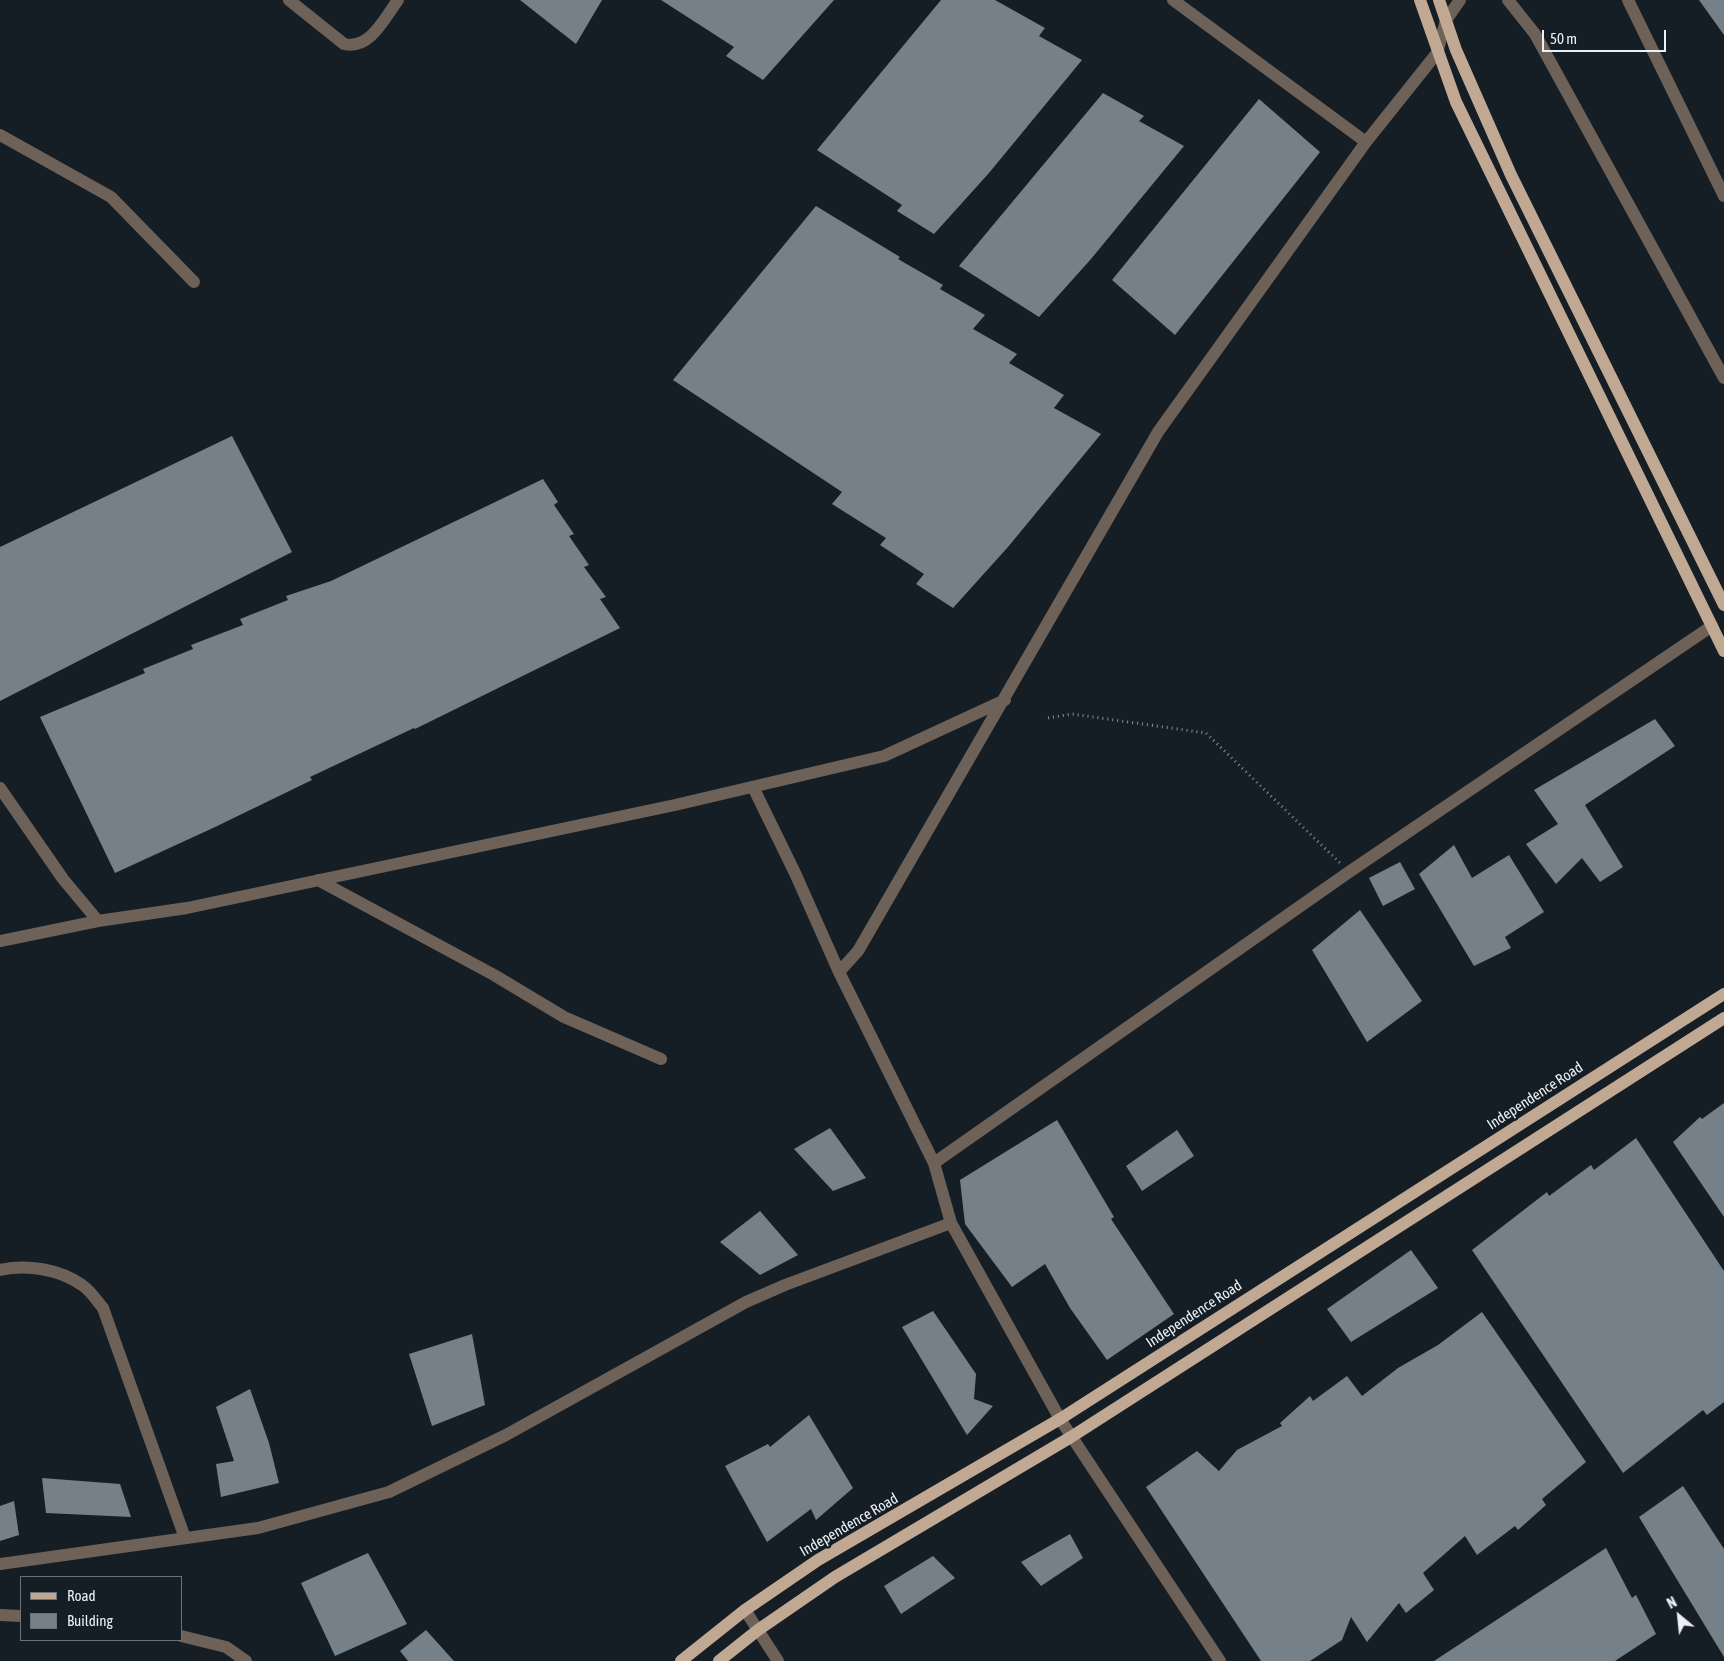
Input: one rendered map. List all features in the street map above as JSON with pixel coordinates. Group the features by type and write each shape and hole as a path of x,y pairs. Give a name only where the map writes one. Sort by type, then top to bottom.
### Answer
{"main road":[{"path":"1420,0 1437,53 1456,102 1724,652"},
{"path":"1439,0 1511,175 1721,589 1724,605"},
{"path":"1585,369 1603,359"},
{"name":"Independence Road","path":"681,1661 746,1610 818,1560 1060,1419 1724,994"},
{"path":"719,1661 758,1630 835,1577 1071,1437 1724,1018"}],"street":[{"path":"289,0 344,44 354,46 366,42 398,0"},
{"path":"1173,0 1366,142"},
{"path":"839,972 858,951 1005,700 1158,432 1366,142 1437,53 1446,20 1460,0"},
{"path":"1508,0 1535,34 1724,378"},
{"path":"1628,0 1724,196"},
{"path":"0,135 111,198 194,282"},
{"path":"934,1163 1349,872 1712,626"},
{"path":"0,941 98,921 187,908 753,787 884,756 1005,700"},
{"path":"753,787 795,872 839,972 934,1163 952,1224 1071,1437 1220,1661"},
{"path":"0,788 63,879 98,921"},
{"path":"318,880 494,975 564,1017 661,1058"},
{"path":"0,1564 258,1528 389,1492 506,1434 746,1302 785,1285 952,1224"},
{"path":"0,1270 14,1267 53,1271 83,1285 103,1308 185,1538"},
{"path":"746,1610 778,1661"},
{"path":"0,1615 20,1616"},
{"path":"182,1636 226,1647 246,1661"}],"path":[{"path":"1048,718 1072,714 1206,733 1349,872"}],"building":[{"path":"520,0 602,0 576,44"},
{"path":"661,0 834,0 763,80 726,56 734,47"},
{"path":"941,0 995,0 1045,28 1039,36 1082,60 989,173 934,234 897,211 902,205 817,150"},
{"path":"1699,0 1724,0 1724,35"},
{"path":"1103,93 1144,116 1139,121 1184,146 1091,259 1039,317 959,266"},
{"path":"1259,99 1320,152 1175,335 1112,280"},
{"path":"816,206 900,257 898,259 943,285 940,289 985,315 973,329 1017,354 1009,363 1064,395 1054,408 1101,434 1008,547 953,608 916,584 924,574 880,545 886,538 832,504 842,492 673,380"},
{"path":"232,436 292,552 0,701 0,547"},
{"path":"543,479 558,502 554,505 574,534 569,536 589,565 584,567 606,597 600,599 620,628 415,729 310,777 312,780 115,873 40,717 145,673 143,669 193,649 191,645 243,625 240,619 288,600 286,596 331,581"},
{"path":"1655,719 1675,746 1585,805 1623,867 1600,882 1582,858 1556,884 1526,844 1558,824 1534,790"},
{"path":"1454,845 1472,878 1509,855 1544,912 1505,937 1511,948 1474,966 1419,874"},
{"path":"1400,862 1415,889 1383,906 1369,878"},
{"path":"1360,910 1422,1001 1367,1042 1312,950"},
{"path":"1724,1103 1724,1217 1673,1142 1700,1117 1702,1119"},
{"path":"1057,1120 1114,1217 1111,1219 1174,1314 1107,1360 1070,1308 1045,1264 1012,1287 965,1224 960,1180"},
{"path":"830,1128 866,1178 833,1191 794,1149"},
{"path":"1177,1130 1194,1156 1142,1191 1126,1166"},
{"path":"1636,1138 1724,1271 1724,1402 1707,1415 1703,1410 1623,1473 1472,1250 1547,1192 1549,1196 1591,1165 1594,1170"},
{"path":"760,1211 798,1255 760,1275 720,1242"},
{"path":"1411,1250 1438,1288 1351,1342 1327,1309"},
{"path":"933,1311 976,1374 974,1399 993,1406 967,1435 902,1327"},
{"path":"1482,1312 1586,1462 1542,1499 1546,1505 1518,1530 1515,1526 1477,1555 1465,1536 1423,1573 1434,1590 1406,1613 1399,1603 1367,1642 1351,1617 1342,1640 1310,1661 1261,1661 1146,1487 1197,1451 1219,1471 1237,1450 1282,1426 1280,1423 1310,1396 1313,1401 1347,1376 1362,1396 1398,1368 1438,1345"},
{"path":"472,1334 485,1405 432,1426 409,1354"},
{"path":"250,1389 269,1443 279,1483 221,1497 216,1464 234,1461 216,1407"},
{"path":"809,1415 853,1488 816,1520 811,1509 767,1542 725,1466 768,1444 770,1447"},
{"path":"42,1478 120,1484 131,1517 46,1513"},
{"path":"1683,1486 1724,1549 1724,1657 1639,1517"},
{"path":"14,1501 19,1535 0,1541 0,1506"},
{"path":"1070,1534 1083,1558 1041,1586 1021,1562"},
{"path":"1606,1548 1632,1598 1636,1595 1656,1634 1615,1661 1434,1661"},
{"path":"368,1553 407,1624 335,1656 301,1583"},
{"path":"933,1556 955,1578 901,1614 884,1586"},
{"path":"426,1630 454,1661 408,1661 400,1651"}]}
